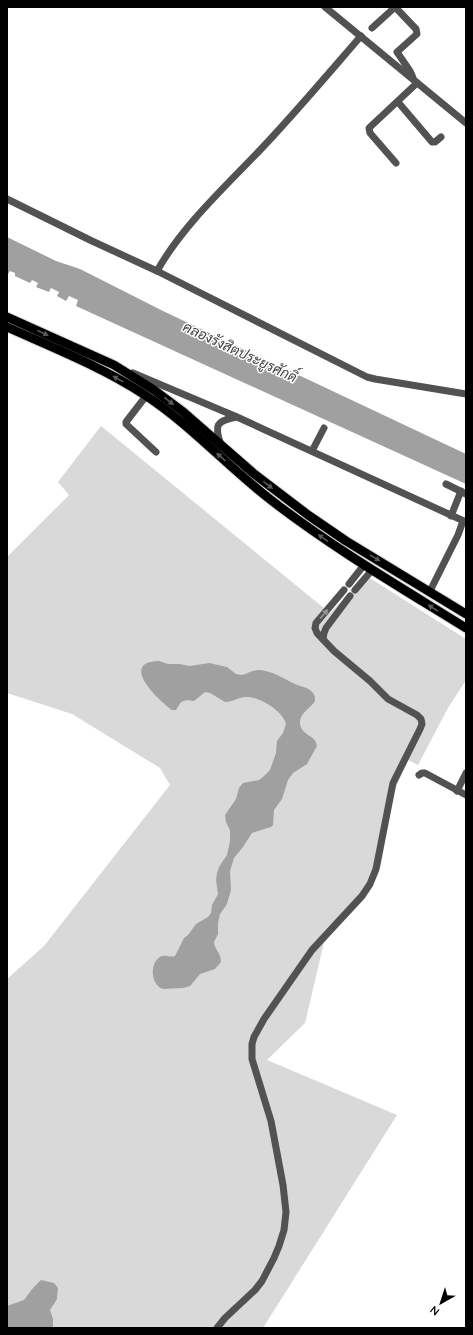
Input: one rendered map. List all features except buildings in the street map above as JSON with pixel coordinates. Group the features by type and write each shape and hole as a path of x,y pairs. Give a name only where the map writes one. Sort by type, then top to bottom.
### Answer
{"main road":[{"path":"7,317 114,365 168,399 253,473 308,515 346,541 466,614"},
{"path":"7,327 101,371 146,396 180,422 250,483 284,510 368,567 466,628"}],"street":[{"path":"325,7 466,123"},
{"path":"372,28 394,8 397,9 416,29 417,34 397,52 415,81"},
{"path":"157,271 167,253 203,210 286,123 361,36"},
{"path":"396,163 369,130 371,126 398,102 415,81"},
{"path":"398,102 432,142 435,142 441,137"},
{"path":"7,199 157,271 367,377 375,380 466,394"},
{"path":"114,365 237,417 464,522 430,591"},
{"path":"146,396 126,424 156,452"},
{"path":"221,446 217,433 217,427 221,421 237,417"},
{"path":"312,451 324,428"},
{"path":"446,484 464,493 451,516"},
{"path":"323,639 326,628 353,593 368,567"},
{"path":"217,1328 255,1290 262,1280 277,1252 284,1230 286,1212 283,1185 271,1121 252,1059 252,1044 254,1037 264,1019 312,950 362,896 370,884 376,869 393,783 422,724 421,719 417,715 397,704 382,693 334,651 317,633 315,628 316,623 346,587 368,567"},
{"path":"419,775 425,773 466,795"},
{"path":"457,791 466,773"}],"shaded area":[{"path":"101,426 330,613 365,575 466,639 466,680 448,708 418,765 408,760 393,794 381,865 377,876 350,910 326,934 305,1023 267,1060 397,1115 263,1328 7,1328 7,979 44,946 170,785 160,768 72,714 7,693 7,557 69,495 58,482"}],"water":[{"name":"คลองรังสิตประยูรศักดิ์","path":"7,237 56,261 80,269 163,311 466,454 466,484 76,306 78,300 69,296 66,301 57,296 59,292 51,288 49,292 36,287 38,283 32,280 30,283 15,276 15,273 10,271 8,274"},
{"path":"159,661 168,664 190,666 209,663 227,667 236,674 242,675 255,670 260,670 274,674 310,690 314,694 315,701 301,717 300,724 303,731 316,742 317,746 307,764 293,773 288,780 282,799 274,810 273,825 252,833 234,858 230,871 231,890 227,904 220,914 218,934 214,942 221,962 215,969 200,974 190,986 183,988 163,989 159,987 154,979 154,964 156,960 162,956 175,956 184,938 196,924 208,917 211,913 212,905 218,894 216,880 217,873 227,855 230,841 230,830 226,822 225,815 236,799 239,788 243,783 259,780 270,770 276,753 277,741 283,733 286,724 280,714 270,705 251,697 243,697 225,702 210,693 205,692 194,701 187,700 181,702 176,710 172,710 151,691 142,675 142,668 147,663"},
{"path":"41,1280 54,1283 58,1288 57,1299 50,1310 53,1319 53,1328 7,1328 7,1306 24,1300"}]}
